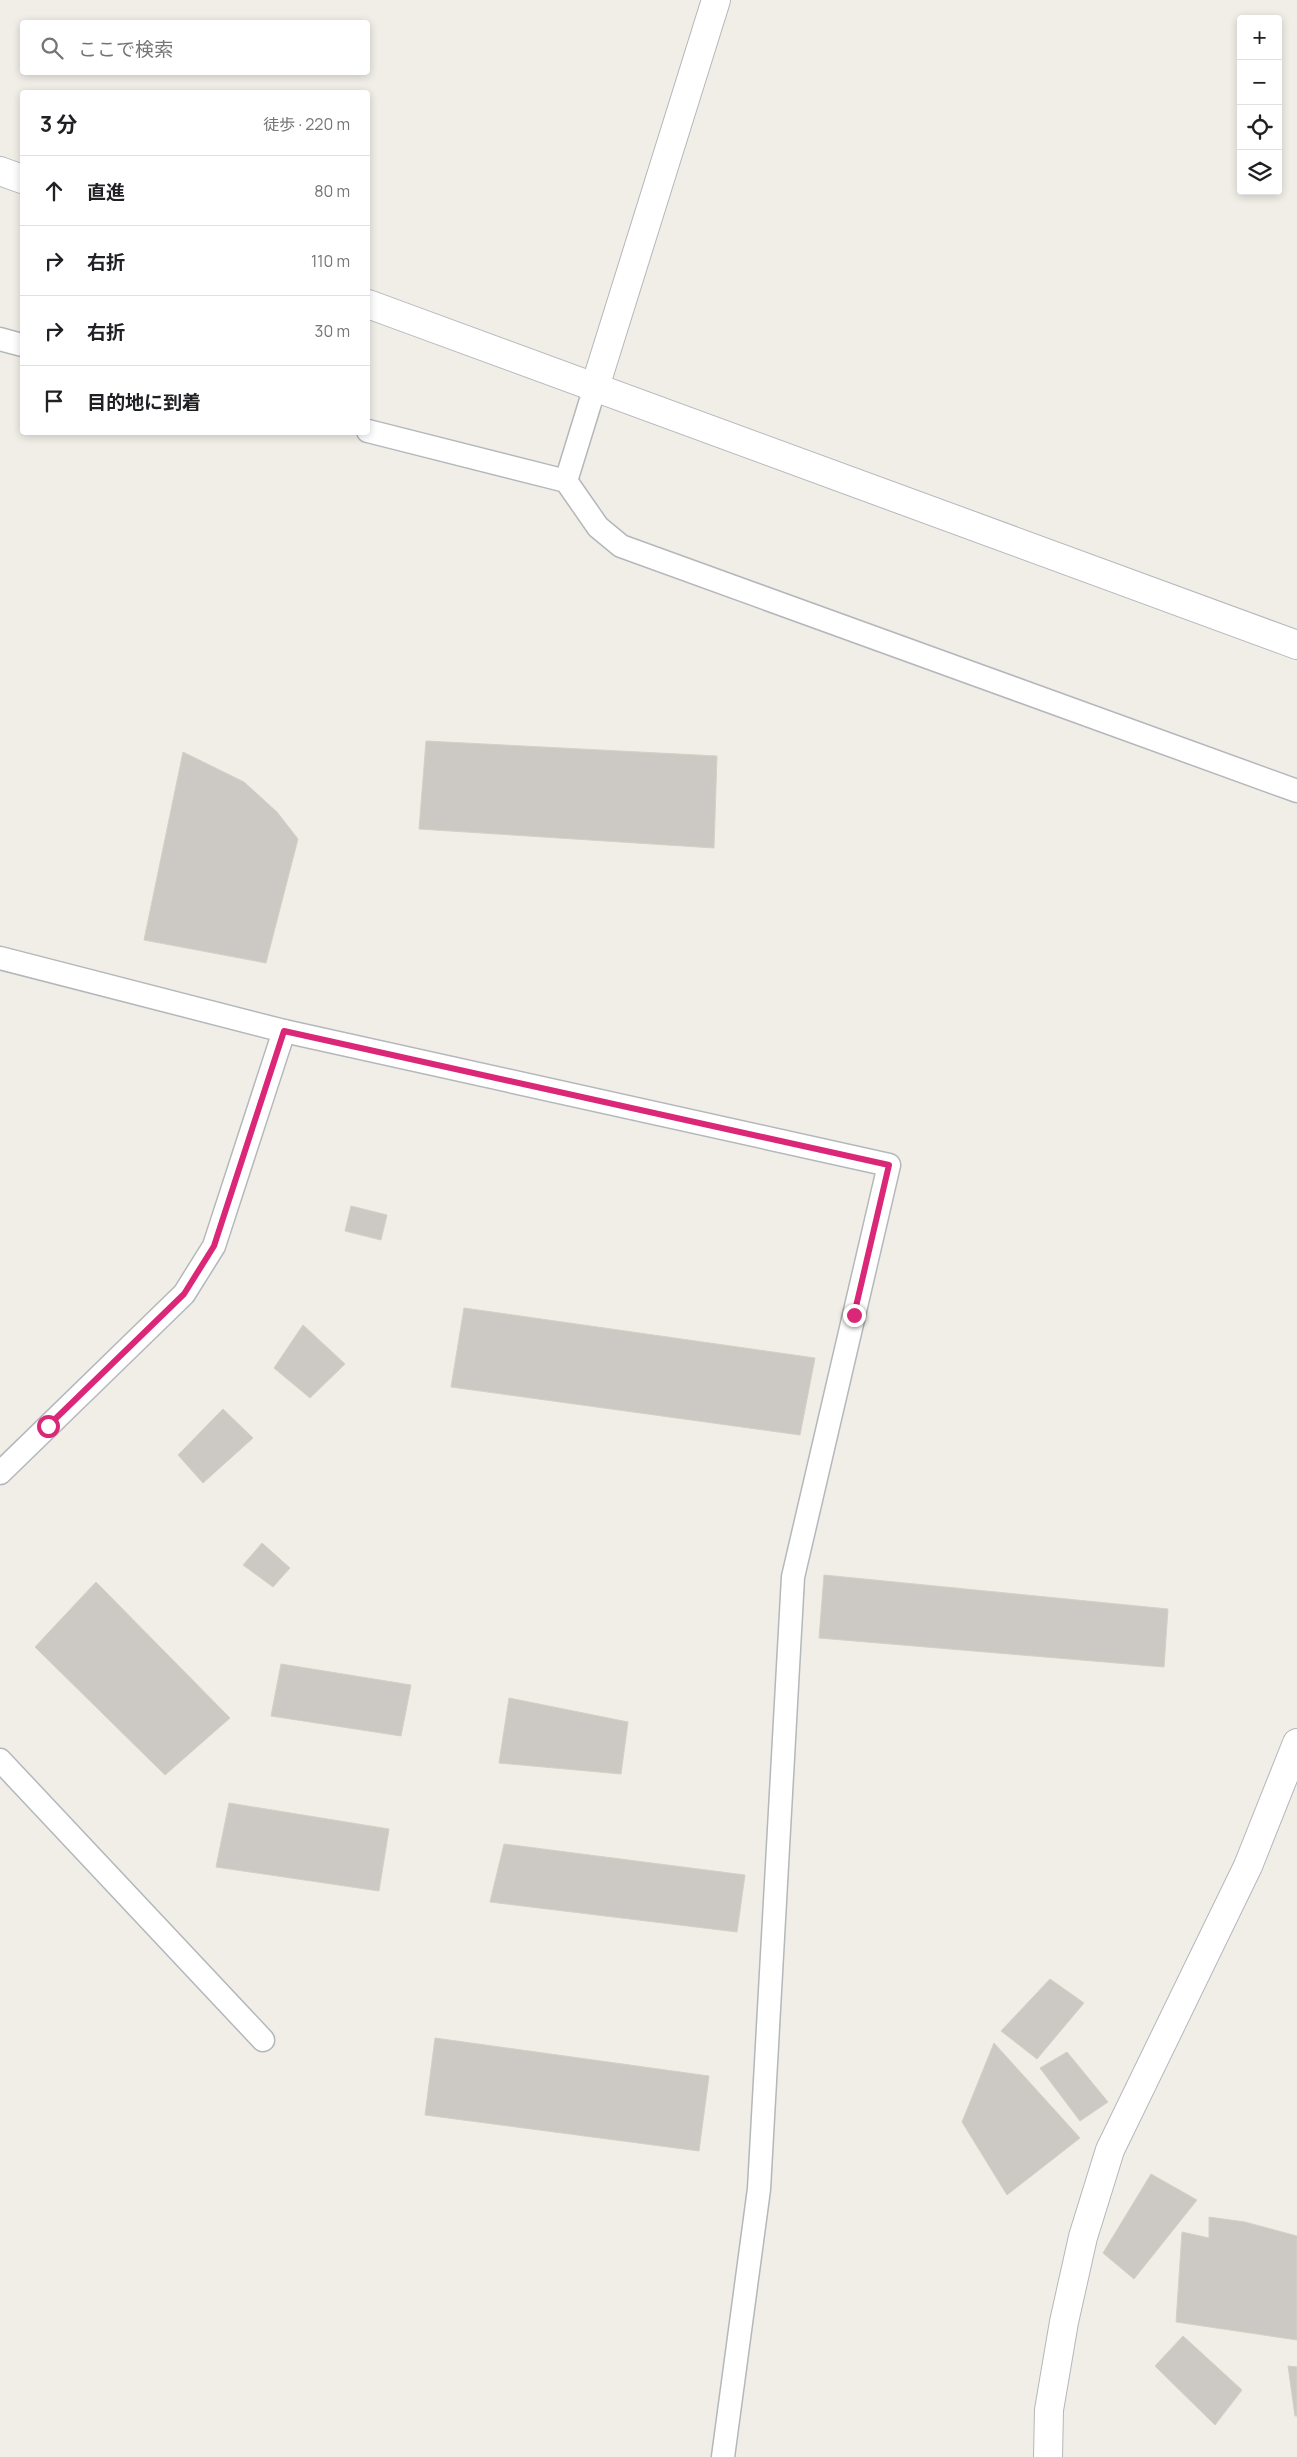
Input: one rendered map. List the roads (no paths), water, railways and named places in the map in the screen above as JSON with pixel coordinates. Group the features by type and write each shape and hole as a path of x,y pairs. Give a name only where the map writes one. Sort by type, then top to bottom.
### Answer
{"street":[{"path":"596,387 716,0"},
{"path":"0,171 20,178"},
{"path":"370,305 1297,645"},
{"path":"1048,2457 1049,2410 1064,2322 1082,2237 1110,2150 1248,1866 1297,1743"}],"lane":[{"path":"0,339 20,344"},
{"path":"566,481 596,387"},
{"path":"370,432 566,481 598,527 621,546 1297,791"},
{"path":"0,958 284,1031 889,1165 793,1577 759,2189 723,2457"},
{"path":"0,1473 184,1294 214,1246 284,1031"},
{"path":"0,1760 263,2040"}]}
